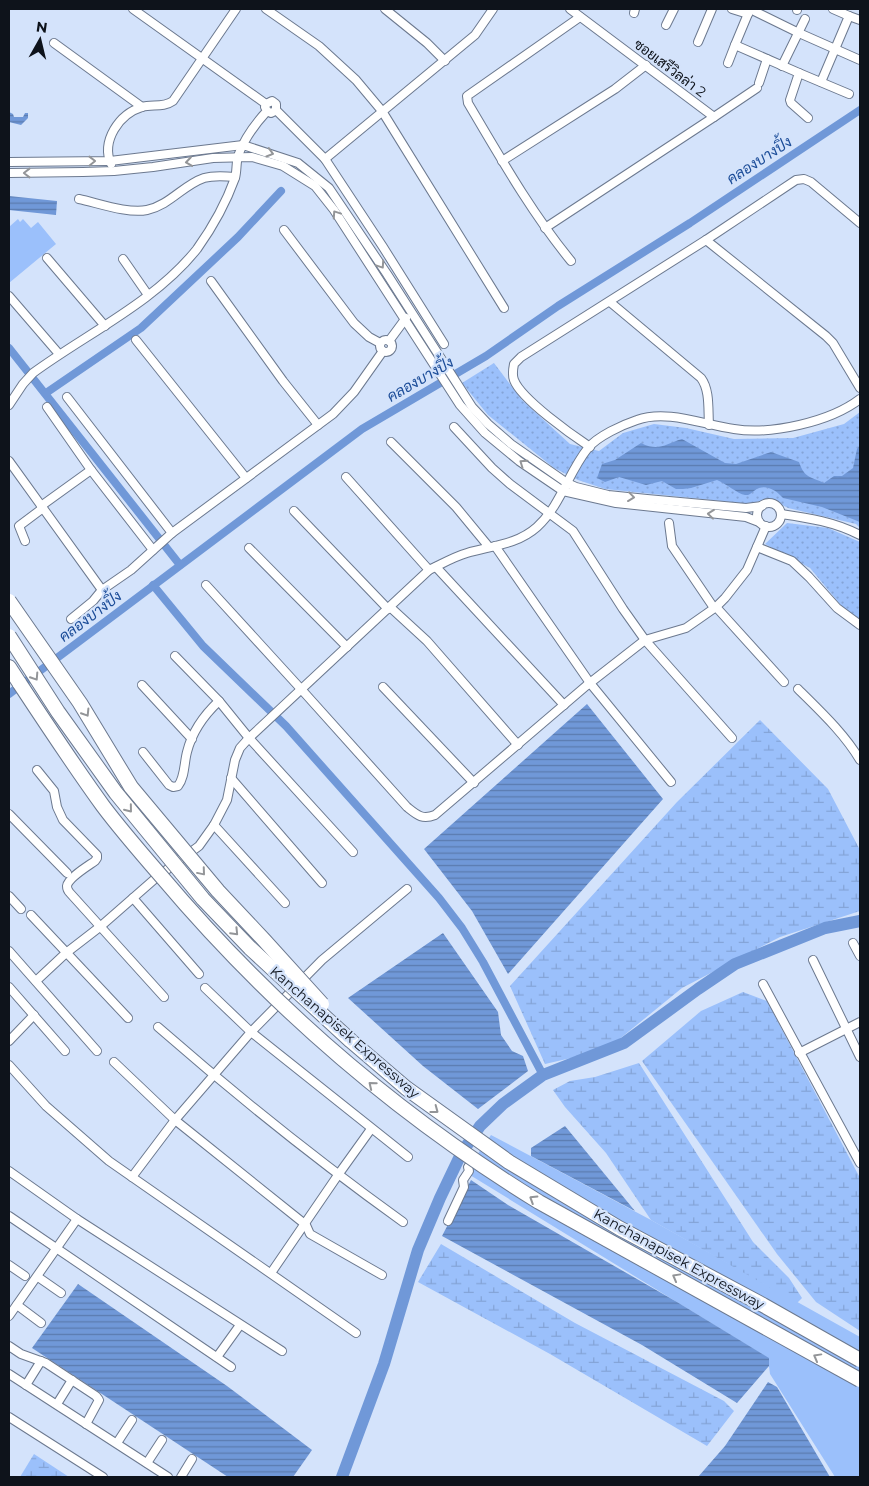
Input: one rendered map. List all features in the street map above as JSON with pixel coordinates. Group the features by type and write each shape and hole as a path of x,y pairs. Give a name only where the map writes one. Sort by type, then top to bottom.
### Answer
{"highway":[{"path":"9,601 80,703 131,787 218,891 302,981 340,1025 351,1041"},
{"name":"Kanchanapisek Expressway","path":"9,636 58,712 116,793 203,899 257,954 351,1041 406,1088 509,1162 619,1228 763,1305 860,1360"},
{"name":"Kanchanapisek Expressway","path":"9,667 103,806 182,902 276,1000 338,1057 394,1103 474,1160 539,1202 860,1380"}],"street":[{"path":"133,9 202,58 266,107 271,113 276,110 325,159 444,344"},
{"path":"114,170 110,161 110,138 121,119 142,107 163,106 172,101 236,9"},
{"path":"266,9 319,46 356,80 382,111 504,308"},
{"path":"386,9 427,43 445,61"},
{"path":"325,159 475,35 493,9"},
{"name":"ซอยเสรีวิลล่า 2","path":"570,9 714,117"},
{"path":"666,26 674,9"},
{"path":"698,42 712,9"},
{"path":"732,9 749,11 860,60"},
{"path":"834,9 848,13 860,20"},
{"path":"728,63 749,11"},
{"path":"821,82 848,13"},
{"path":"572,261 545,228 502,161 468,102 467,96 580,16"},
{"path":"782,66 805,18"},
{"path":"54,43 142,107"},
{"path":"735,45 850,94"},
{"path":"545,228 714,117 758,85 767,59"},
{"path":"502,161 615,89 646,65"},
{"path":"799,73 790,100 808,118"},
{"path":"10,400 36,370 105,326 148,295 175,272 197,248 220,212 235,177 238,156 252,128 266,107"},
{"path":"9,162 110,161 243,146 298,163 329,188 412,312 472,407 511,444 565,487 628,497 746,508 768,504 775,505 781,514 844,526 860,535"},
{"path":"9,173 114,170 238,156 252,157 283,166 315,186 334,210 452,394 485,433 519,461 565,487 616,503 746,517 762,524 776,524 779,522 781,514"},
{"path":"79,199 133,210 145,210 166,202 194,183 205,178 219,176 235,177"},
{"path":"590,447 557,423 526,395 514,381 512,372 514,364 521,357 610,302 796,180 804,179 811,182 860,223"},
{"path":"284,230 354,323 382,347"},
{"path":"706,240 826,336 833,343 860,388"},
{"path":"47,258 105,326"},
{"path":"124,259 148,295"},
{"path":"211,281 318,426"},
{"path":"9,296 59,354"},
{"path":"610,302 701,378 705,384 707,394 709,424"},
{"path":"71,619 93,602 102,590 131,570 170,535 333,414 354,392 382,347 384,340 389,340 412,312"},
{"path":"136,340 246,478"},
{"path":"67,397 170,535"},
{"path":"36,981 66,953 101,926 157,877 199,846 214,825 227,800 234,760 240,748 268,719 432,568 446,560 508,543 536,528 560,499 565,487 590,447 617,428 644,418 669,417 747,431 793,426 840,412 860,399"},
{"path":"47,407 91,470 155,548"},
{"path":"454,426 492,468 510,484 574,531 623,610 645,640 732,738"},
{"path":"391,442 492,546 590,683 671,782"},
{"path":"9,461 102,590"},
{"path":"25,541 20,526 91,470"},
{"path":"346,477 564,705"},
{"path":"206,586 407,806 422,818 428,818 435,816 590,683 645,640 686,628 725,598 747,570 757,547 762,524 757,514 762,506"},
{"path":"294,511 389,608 427,641 518,745"},
{"path":"670,523 672,546 715,607 784,682"},
{"path":"757,547 792,561 837,608 860,625"},
{"path":"250,548 347,647"},
{"path":"175,656 219,701 249,738 352,852"},
{"path":"142,685 192,739"},
{"path":"383,687 474,783"},
{"path":"798,688 857,746 860,760"},
{"path":"143,752 169,785 173,787 178,786 182,781 187,751 192,739 203,718 219,701"},
{"path":"37,770 54,791 57,807 63,820 97,855 95,861 71,878 67,888 164,997"},
{"path":"231,778 322,884"},
{"path":"9,814 67,873"},
{"path":"214,825 285,903"},
{"path":"132,1178 175,1120 251,1032 322,960 407,890"},
{"path":"9,896 21,909"},
{"path":"133,898 199,974"},
{"path":"31,915 128,1018"},
{"path":"854,943 860,956"},
{"path":"9,951 97,1051"},
{"path":"813,960 860,1057"},
{"path":"763,984 860,1163"},
{"path":"9,987 66,1051"},
{"path":"205,988 251,1032 408,1157"},
{"path":"9,1041 34,1015"},
{"path":"799,1053 860,1022"},
{"path":"158,1027 213,1075 338,1175 403,1222"},
{"path":"114,1062 175,1120 306,1225 310,1234 382,1275"},
{"path":"9,1065 46,1106 109,1161 356,1333"},
{"path":"272,1274 371,1129"},
{"path":"448,1221 464,1188 463,1180 469,1171 468,1168 474,1160"},
{"path":"9,1171 78,1219 282,1351"},
{"path":"9,1216 232,1367"},
{"path":"9,1316 78,1219"},
{"path":"9,1264 25,1276"},
{"path":"38,1277 61,1293"},
{"path":"17,1305 41,1323"},
{"path":"217,1357 240,1325"},
{"path":"9,1346 21,1354 40,1361 72,1380 100,1400 86,1424"},
{"path":"26,1385 40,1361"},
{"path":"9,1374 168,1477"},
{"path":"57,1404 72,1380"},
{"path":"9,1417 103,1477"},
{"path":"117,1443 132,1420"},
{"path":"147,1463 162,1440"},
{"path":"181,1477 192,1460"}],"green space":[{"path":"18,219 20,222 23,219 31,228 38,222 56,244 9,283 9,227"},
{"path":"494,363 522,400 570,444 599,451 623,433 654,424 686,428 734,439 793,438 844,424 860,412 860,528 856,524 788,508 769,498 750,504 605,489 578,480 554,468 488,415 462,383"},
{"path":"787,523 828,528 860,542 860,619 844,609 810,568 765,544"},
{"path":"760,720 828,789 860,850 860,911 780,937 682,988 606,1050 545,1064 510,986 677,802"},
{"path":"743,992 767,1001 860,1178 860,1331 816,1302 777,1254 642,1061 701,1011"},
{"path":"639,1063 753,1242 789,1278 802,1298 797,1303 651,1220 606,1153 565,1107 553,1090 570,1081 595,1077"},
{"path":"491,1135 651,1220 860,1337 860,1477 835,1477 770,1374 768,1358 465,1172"},
{"path":"441,1244 575,1323 724,1401 734,1411 707,1446 550,1354 418,1282"},
{"path":"34,1454 69,1477 20,1477"}],"shaded area":[{"path":"9,112 14,117 23,117 25,113 28,113 28,118 21,125 9,122"},
{"path":"9,196 57,201 56,215 9,210"},
{"path":"682,439 725,463 736,464 771,452 799,462 806,474 824,483 834,476 842,476 853,468 857,449 860,445 860,522 822,507 783,498 775,491 766,487 759,488 749,495 745,495 717,480 691,488 676,489 662,481 646,485 619,477 605,482 597,478 602,464 615,460 641,443 657,447"},
{"path":"587,704 663,799 508,974 472,911 424,849"},
{"path":"443,933 498,1012 501,1035 512,1051 523,1056 528,1071 478,1109 423,1066 348,998"},
{"path":"565,1126 635,1211 531,1156 531,1148"},
{"path":"471,1180 508,1205 677,1302 769,1358 769,1366 737,1403 642,1345 442,1236"},
{"path":"78,1284 227,1386 312,1450 293,1477 228,1477 32,1348"},
{"path":"768,1382 777,1387 830,1477 698,1477 725,1446"}],"waterway":[{"name":"คลองบางปิ้ง","path":"9,694 362,429 486,356 558,306 690,223 860,110"},
{"path":"46,393 141,328 238,237 281,191"},
{"path":"9,348 180,565"},
{"path":"153,585 203,646 286,726 439,898 462,928 483,962 543,1075"},
{"path":"342,1477 384,1364 418,1250 461,1154 480,1126 503,1104 543,1075 624,1043 735,964 825,928 860,921"}]}
